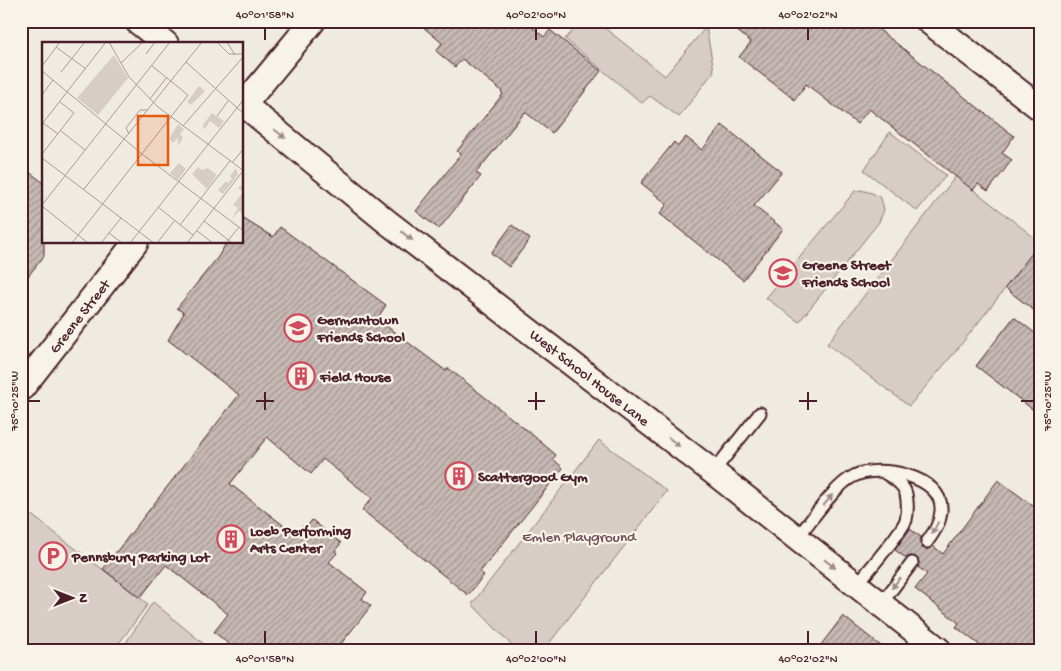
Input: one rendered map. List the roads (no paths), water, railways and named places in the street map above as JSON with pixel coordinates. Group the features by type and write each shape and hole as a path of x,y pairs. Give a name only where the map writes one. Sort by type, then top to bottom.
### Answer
{"street":[{"path":"137,21 163,42"},
{"path":"244,104 314,21"},
{"path":"928,21 1040,108"},
{"name":"West School House Lane","path":"244,106 386,221 713,472 939,650"},
{"name":"Greene Street","path":"21,389 134,244"}],"lane":[{"path":"713,472 760,413"},
{"path":"797,538 844,481 855,475 879,470 915,477 927,485 938,497 942,509 938,526 927,542"},
{"path":"857,585 906,520 907,505 904,490 892,478 879,470"},
{"path":"881,604 912,563"}],"place":[{"name":"Greene Street Friends School","path":"783,273"},
{"name":"Germantown Friends School","path":"298,328"},
{"name":"Field House","path":"301,376"},
{"name":"Scattergood Gym","path":"459,476"},
{"name":"Loeb Performing Arts Center","path":"231,539"},
{"name":"Pennsbury Parking Lot","path":"53,556"}],"park label":[{"name":"Emlen Playground","path":"579,536"}]}
